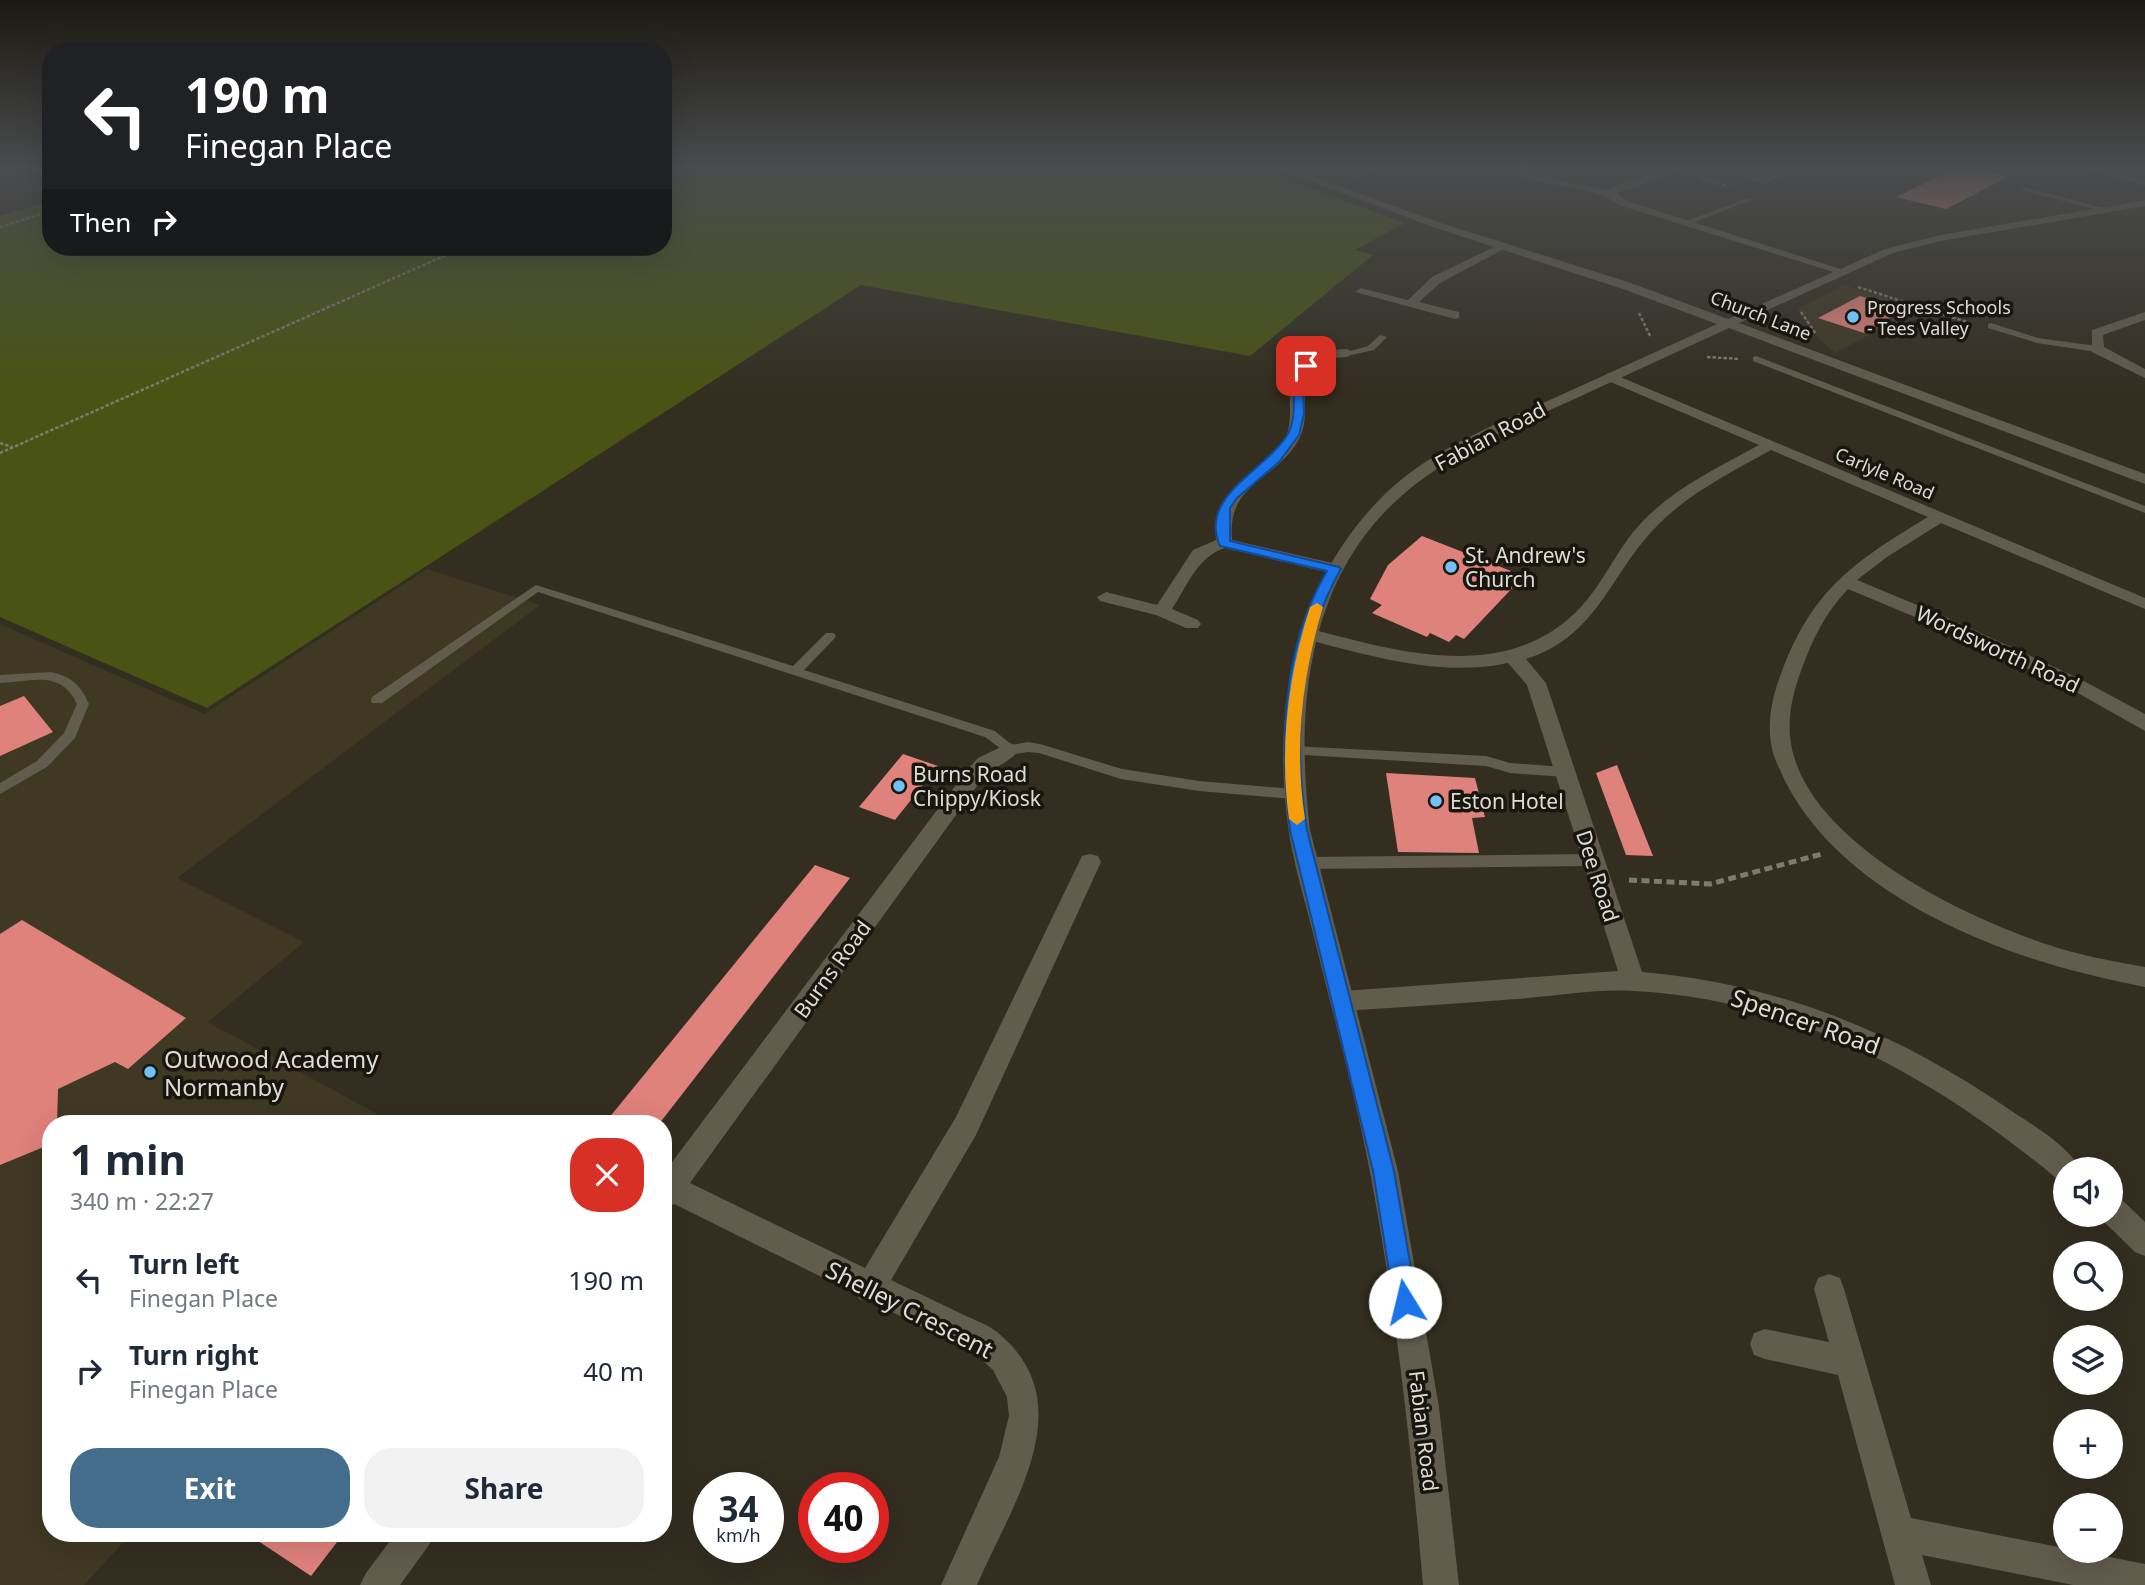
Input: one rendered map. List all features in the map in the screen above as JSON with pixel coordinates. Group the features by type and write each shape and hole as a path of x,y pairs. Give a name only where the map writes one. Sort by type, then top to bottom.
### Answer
{"street":[{"name":"Church Lane","path":"1491,242 1606,279 2145,479"},
{"path":"1750,242 1844,272"},
{"name":"Fabian Road","path":"1441,1585 1423,1407 1384,1171 1307,863 1293,794 1295,696 1307,634 1323,589 1360,530 1382,506 1438,461 1496,429 1889,251 1925,242"},
{"path":"1410,304 1436,281 1502,246"},
{"path":"1361,292 1455,315"},
{"path":"2145,316 2097,333 2097,349 2145,374"},
{"path":"1286,342 1314,355 1347,353"},
{"path":"1224,543 1224,508 1233,496 1275,459 1294,435 1299,414 1298,381 1314,355"},
{"name":"Carlyle Road","path":"1611,377 2145,604"},
{"path":"1307,634 1412,660 1451,663 1514,658 1562,633 1583,616 1628,549 1649,524 1676,499 1770,445"},
{"path":"1940,517 1873,559 1846,582 1817,616 1785,686 1780,733 1784,755 1806,800 1827,826 1877,871 1919,898 1995,937 2069,963 2145,977"},
{"path":"1162,611 1199,554 1224,543 1335,569"},
{"name":"Wordsworth Road","path":"1846,582 1927,614 2066,680 2112,703 2145,724"},
{"path":"1106,597 1162,611 1192,624"},
{"name":"Dee Road","path":"1514,658 1535,683 1633,981"},
{"name":"Burns Road","path":"672,1186 975,774 985,762 1009,750"},
{"path":"870,1288 966,1126 1090,862"},
{"name":"Spencer Road","path":"1343,1002 1633,981 1697,987 1763,1002 1837,1027 1897,1053 1974,1098 2053,1157"},
{"name":"Shelley Crescent","path":"672,1195 984,1342 1001,1354 1015,1373 1023,1396 1022,1443 959,1585"},
{"path":"2123,1221 2145,1242"},
{"path":"1829,1289 1913,1585"},
{"path":"1765,1344 1850,1362"},
{"path":"1900,1533 2145,1582"},
{"path":"378,1585 409,1542"}],"lane":[{"path":"1991,326 2037,340 2097,349"},
{"path":"1347,353 1371,348 1383,337"},
{"path":"1756,359 2145,510"},
{"path":"377,700 536,588 990,734 1009,750 1040,749 1121,774 1199,786 1293,794"},
{"path":"795,672 830,636"},
{"path":"0,679 52,675 67,679 78,689 83,704 70,735 42,764 0,789"},
{"path":"1292,751 1486,761 1510,768 1564,772"},
{"path":"1307,863 1597,869"}],"path":[{"path":"0,453 444,256"},
{"path":"1830,279 1984,328 1991,326"},
{"path":"0,443 13,447"},
{"path":"1597,869 1710,884 1850,847"}],"shaded area":[{"name":"Progress Schools - Tees Valley","path":"1844,285 1919,308 1836,353 1822,342 1797,309"},
{"name":"Outwood Academy Normanby","path":"427,569 540,605 177,878 304,942 208,1022 379,1115 42,1115 42,1542 124,1542 84,1585 0,1585 0,624 204,714"}],"green space":[{"path":"0,242 42,242 42,256 672,256 672,242 1370,242 1355,250 1373,255 1250,356 861,285 207,708 0,617"}],"building":[{"path":"1860,296 1904,310 1864,333 1818,318"},
{"path":"1422,536 1511,571 1506,576 1519,581 1464,639 1456,635 1449,642 1430,633 1427,637 1372,613 1382,605 1370,599 1388,565"},
{"path":"24,696 53,732 0,756 0,706"},
{"name":"Burns Road Chippy/Kiosk","path":"903,754 938,766 895,820 859,807"},
{"path":"1617,765 1653,856 1626,855 1596,773"},
{"name":"Eston Hotel","path":"1386,773 1475,778 1485,817 1472,818 1479,853 1398,852"},
{"path":"815,865 850,878 666,1115 611,1115"},
{"path":"22,920 186,1018 128,1069 115,1062 58,1089 57,1115 42,1115 42,1148 0,1165 0,934"},
{"path":"260,1542 337,1542 311,1576"}],"slow traffic":[{"path":"1297,819 1293,794 1294,709 1307,634 1317,607"}],"place":[{"name":"Progress Schools - Tees Valley","path":"1853,317"},
{"name":"St. Andrew's Church","path":"1451,567"},
{"name":"Burns Road Chippy/Kiosk","path":"899,786"},
{"name":"Eston Hotel","path":"1436,801"},
{"name":"Outwood Academy Normanby","path":"150,1072"}],"route":[{"path":"1306,366 1298,381 1299,414 1294,435 1275,459 1233,496 1224,508 1222,531 1224,543 1335,569 1323,589 1307,634 1299,670 1294,709 1293,794 1299,830 1384,1171 1405,1302"}]}
